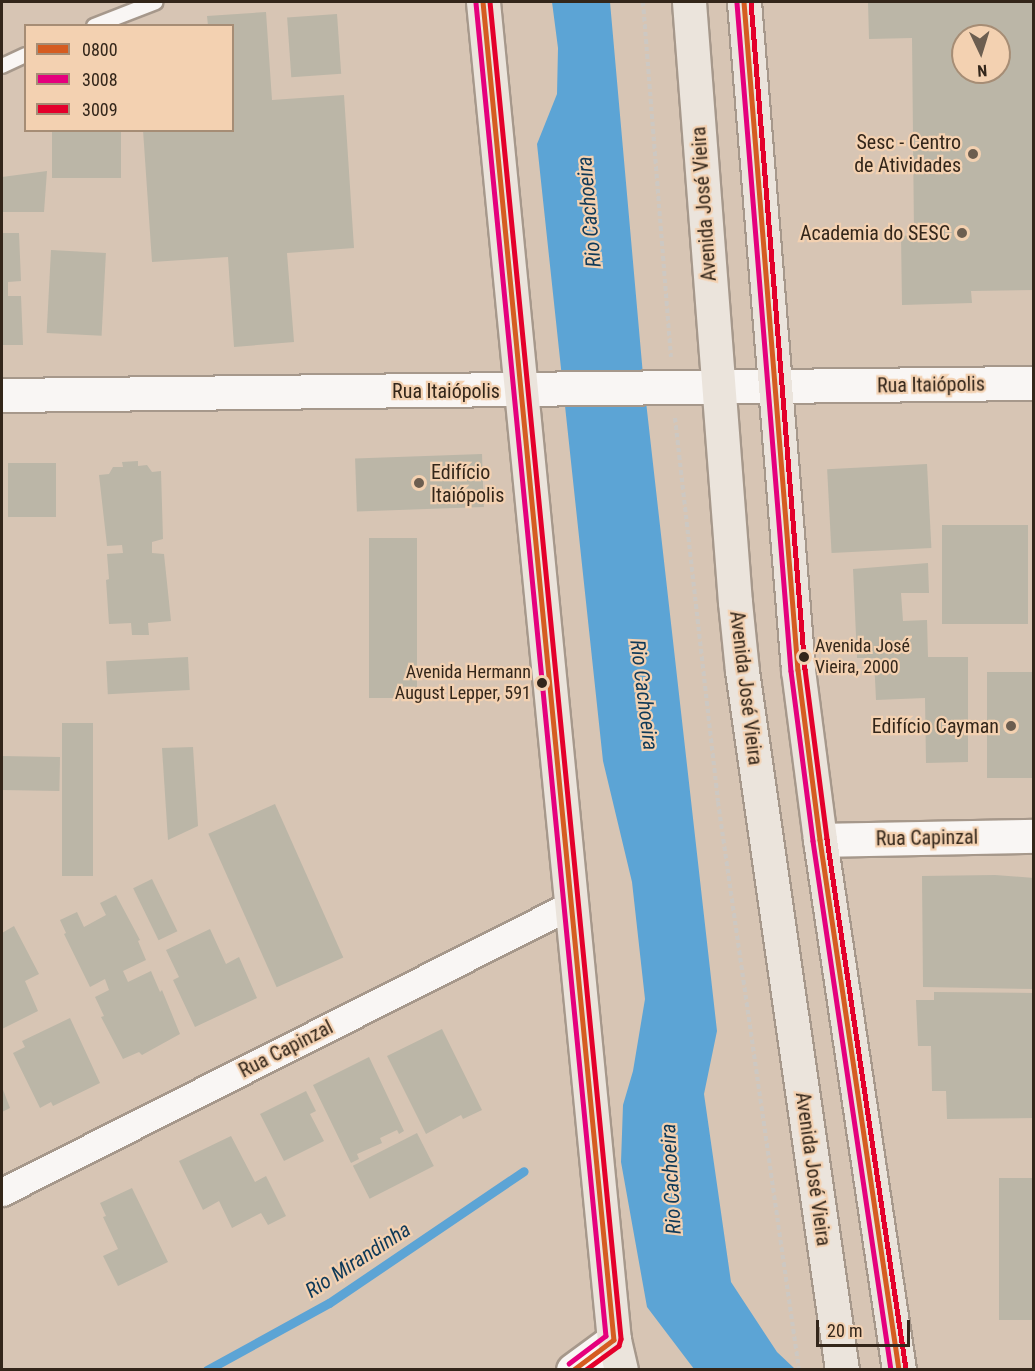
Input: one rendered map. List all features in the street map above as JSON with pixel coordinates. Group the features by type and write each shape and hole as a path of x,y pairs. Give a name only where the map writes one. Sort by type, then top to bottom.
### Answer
{"main road":[{"path":"483,2 617,1355 573,1370"},
{"name":"Avenida José Vieira","path":"689,2 742,671 842,1370"},
{"path":"744,2 798,670 820,840 899,1370"},
{"name":"Rua Itaiópolis","path":"2,395 1034,383"},
{"name":"Rua Capinzal","path":"820,840 1034,836"}],"street":[{"name":"Rua Capinzal","path":"2,1192 571,905"}],"lane":[{"path":"99,24 156,2"},
{"path":"2,66 24,56"}],"path":[{"path":"797,1357 799,1370"}],"water":[{"name":"Rio Cachoeira","path":"552,2 610,2 643,375 717,1031 704,1094 731,1282 777,1352 795,1369 694,1369 647,1307 621,1162 623,1105 633,1071 645,999 632,882 603,761 537,144 557,94 558,48"}],"building":[{"name":"Sesc - Centro de Atividades","path":"868,2 1034,2 1034,290 971,291 972,303 902,305 901,236 914,235 912,38 869,39"},
{"path":"266,12 272,100 344,95 354,248 287,253 294,342 234,347 228,257 152,262 143,132 234,132 234,24 208,24 207,16"},
{"path":"337,14 341,74 291,77 287,17"},
{"path":"52,132 121,132 121,178 52,178"},
{"path":"47,171 44,212 2,212 2,177"},
{"path":"2,233 19,233 21,281 8,282 8,296 21,296 23,345 2,345"},
{"path":"51,250 106,253 102,336 47,333"},
{"name":"Edifício Itaiópolis","path":"482,454 484,507 357,511 355,458"},
{"path":"138,461 138,466 147,465 152,472 161,471 163,539 152,542 152,553 164,554 171,621 148,623 149,635 132,635 131,623 109,624 107,554 123,553 122,545 107,546 99,475 109,474 113,467 123,467 122,462"},
{"path":"8,463 56,463 56,517 8,517"},
{"path":"927,464 931,548 832,553 827,469"},
{"path":"942,525 1028,525 1028,624 942,624"},
{"path":"369,538 417,538 417,698 369,698"},
{"path":"928,563 929,593 901,593 903,621 927,620 928,657 968,657 968,762 926,763 925,698 876,700 874,658 857,658 853,569"},
{"path":"188,657 190,690 108,694 106,661"},
{"name":"Edifício Cayman","path":"987,672 1034,672 1034,778 987,778"},
{"path":"62,723 93,723 93,876 62,876"},
{"path":"193,747 198,826 168,840 162,748"},
{"path":"2,756 60,757 59,791 2,790"},
{"path":"275,804 343,957 277,987 208,834"},
{"path":"995,875 1034,878 1034,989 923,987 922,876"},
{"path":"152,879 177,931 159,940 133,888"},
{"path":"116,895 140,940 138,941 146,960 123,971 128,982 151,971 160,992 162,990 180,1034 142,1055 139,1052 123,1059 101,1017 104,1016 95,997 109,990 105,979 90,987 64,934 66,933 60,920 77,912 84,927 106,915 100,903"},
{"path":"14,926 39,974 25,981 38,1011 2,1029 2,933"},
{"path":"210,929 226,964 239,957 257,998 195,1027 173,980 179,977 166,950"},
{"path":"934,992 1034,993 1034,1118 947,1119 946,1091 932,1091 931,1046 918,1046 916,1000 934,1000"},
{"path":"70,1018 100,1083 53,1106 51,1102 40,1108 13,1053 25,1047 22,1041"},
{"path":"442,1029 482,1110 463,1119 461,1115 426,1134 387,1056"},
{"path":"369,1057 404,1131 399,1134 397,1130 380,1138 382,1143 357,1154 359,1159 351,1163 313,1085"},
{"path":"2,1087 10,1108 2,1112"},
{"path":"306,1091 316,1111 310,1114 324,1141 284,1161 260,1114"},
{"path":"417,1133 434,1166 370,1199 353,1166"},
{"path":"231,1136 255,1182 266,1176 286,1216 268,1225 261,1213 232,1228 219,1201 203,1210 179,1161"},
{"path":"999,1178 1034,1178 1034,1320 999,1320"},
{"path":"132,1188 168,1262 118,1286 103,1256 118,1249 103,1217 106,1216 100,1203"}],"waterway":[{"name":"Rio Mirandinha","path":"207,1370 329,1303 524,1171"}],"transit line":[{"name":"0800","path":"483,2 614,1340 574,1370"},
{"name":"3009","path":"490,2 621,1339 619,1346 586,1370"},
{"name":"0800","path":"744,2 798,670 820,840 899,1370"},
{"name":"3009","path":"751,2 805,669 827,839 906,1369"},
{"name":"3008","path":"476,3 606,1336 569,1364"},
{"name":"3008","path":"737,3 791,671 813,841 891,1370"}],"place":[{"name":"Sesc - Centro de Atividades","path":"973,154"},
{"name":"Academia do SESC","path":"962,233"},
{"name":"Edifício Itaiópolis","path":"419,483"},
{"name":"Avenida José Vieira, 2000","path":"804,657"},
{"name":"Avenida Hermann August Lepper, 591","path":"542,683"},
{"name":"Edifício Cayman","path":"1011,726"}]}
